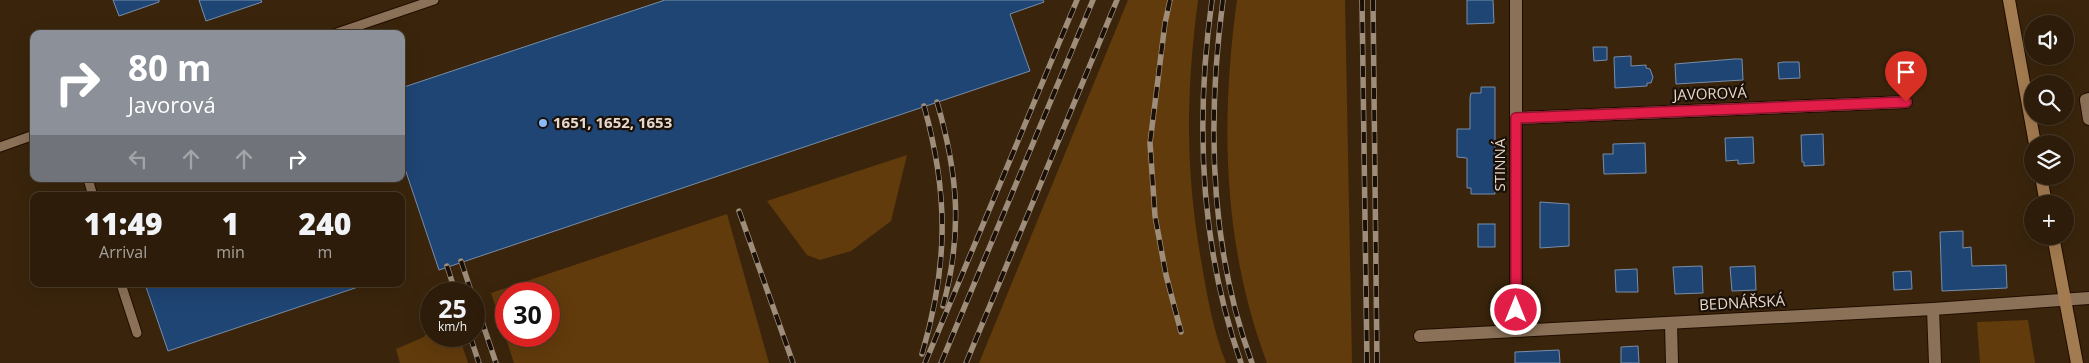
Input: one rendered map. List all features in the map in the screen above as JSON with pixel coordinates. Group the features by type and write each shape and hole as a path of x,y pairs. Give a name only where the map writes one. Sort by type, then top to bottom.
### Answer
{"main road":[{"path":"2009,0 2033,135"},
{"path":"2055,245 2077,363"}],"street":[{"name":"STINNÁ","path":"1516,0 1516,329"},
{"path":"2089,99 2086,100 2089,119"},
{"name":"JAVOROVÁ","path":"1516,118 1906,102"},
{"name":"BEDNÁŘSKÁ","path":"1420,336 1516,329 1932,309 2089,298"},
{"path":"1932,309 1935,363"},
{"path":"1671,323 1672,363"}],"lane":[{"path":"346,30 434,0"},
{"path":"0,147 30,136"},
{"path":"122,287 137,334"}],"shaded area":[{"path":"1128,0 1198,0 1189,99 1192,193 1208,299 1217,338 1226,363 979,363"},
{"path":"1237,0 1345,0 1352,363 1267,363 1252,319 1241,274 1229,184 1228,92"},
{"path":"907,155 891,221 851,251 820,260 807,255 767,201"},
{"path":"727,214 769,363 514,363 509,347 560,347 560,282 524,282"},
{"path":"495,292 495,305 491,293"},
{"path":"2028,320 2035,363 1980,363 1977,322"},
{"path":"420,339 420,347 463,347 468,363 400,363 396,349"}],"building":[{"path":"113,0 159,0 159,2 119,16"},
{"path":"199,0 261,0 262,2 206,21"},
{"name":"1651, 1652, 1653","path":"665,0 1043,0 1044,2 1010,14 1030,71 439,270 405,169 405,87"},
{"path":"1467,0 1493,0 1494,23 1467,24"},
{"path":"1593,47 1607,47 1607,60 1594,61"},
{"path":"1631,56 1631,66 1646,65 1646,68 1650,69 1653,77 1651,83 1647,83 1647,86 1615,88 1614,57"},
{"path":"1742,59 1743,80 1676,84 1675,64"},
{"path":"1799,62 1800,78 1779,79 1778,63"},
{"path":"1481,87 1495,87 1495,194 1471,194 1471,188 1467,188 1467,158 1457,157 1457,129 1470,129 1471,93 1481,93"},
{"path":"1823,134 1824,165 1804,166 1804,162 1802,162 1801,135"},
{"path":"1753,137 1754,163 1738,164 1738,160 1726,161 1725,138"},
{"path":"1645,143 1646,173 1604,174 1603,154 1613,154 1613,144"},
{"path":"1540,202 1569,204 1569,246 1540,248"},
{"path":"1478,224 1495,224 1495,247 1478,247"},
{"path":"1963,231 1963,248 1971,247 1972,266 2006,265 2007,288 1942,291 1940,232"},
{"path":"1702,266 1703,293 1675,294 1673,267"},
{"path":"1755,266 1756,290 1732,291 1730,267"},
{"path":"1637,269 1638,292 1616,292 1615,270"},
{"path":"1911,271 1912,289 1894,290 1893,272"},
{"path":"146,287 358,287 168,351"},
{"path":"1638,346 1639,363 1621,363 1621,347"},
{"path":"1559,350 1560,363 1515,363 1515,352"}],"railway":[{"path":"925,363 1077,0"},
{"path":"941,363 1093,0"},
{"path":"966,363 1117,0"},
{"path":"1170,0 1165,23 1150,143 1155,216 1166,275 1181,332"},
{"path":"1212,0 1204,92 1203,138 1205,183 1209,229 1217,274 1227,319 1241,363"},
{"path":"1223,0 1215,91 1215,183 1227,274 1238,319 1252,363"},
{"path":"1362,0 1367,363"},
{"path":"1373,0 1377,363"},
{"path":"937,102 950,154 955,203 953,253 943,306"},
{"path":"922,354 937,291 942,230 938,170 924,106"},
{"path":"739,211 793,363"},
{"path":"461,261 468,282"},
{"path":"447,266 452,282"},
{"path":"485,330 496,363"},
{"path":"474,347 479,363"}],"place":[{"name":"1651, 1652, 1653","path":"543,123"}],"route":[{"path":"1516,310 1516,118 1906,102"}]}
